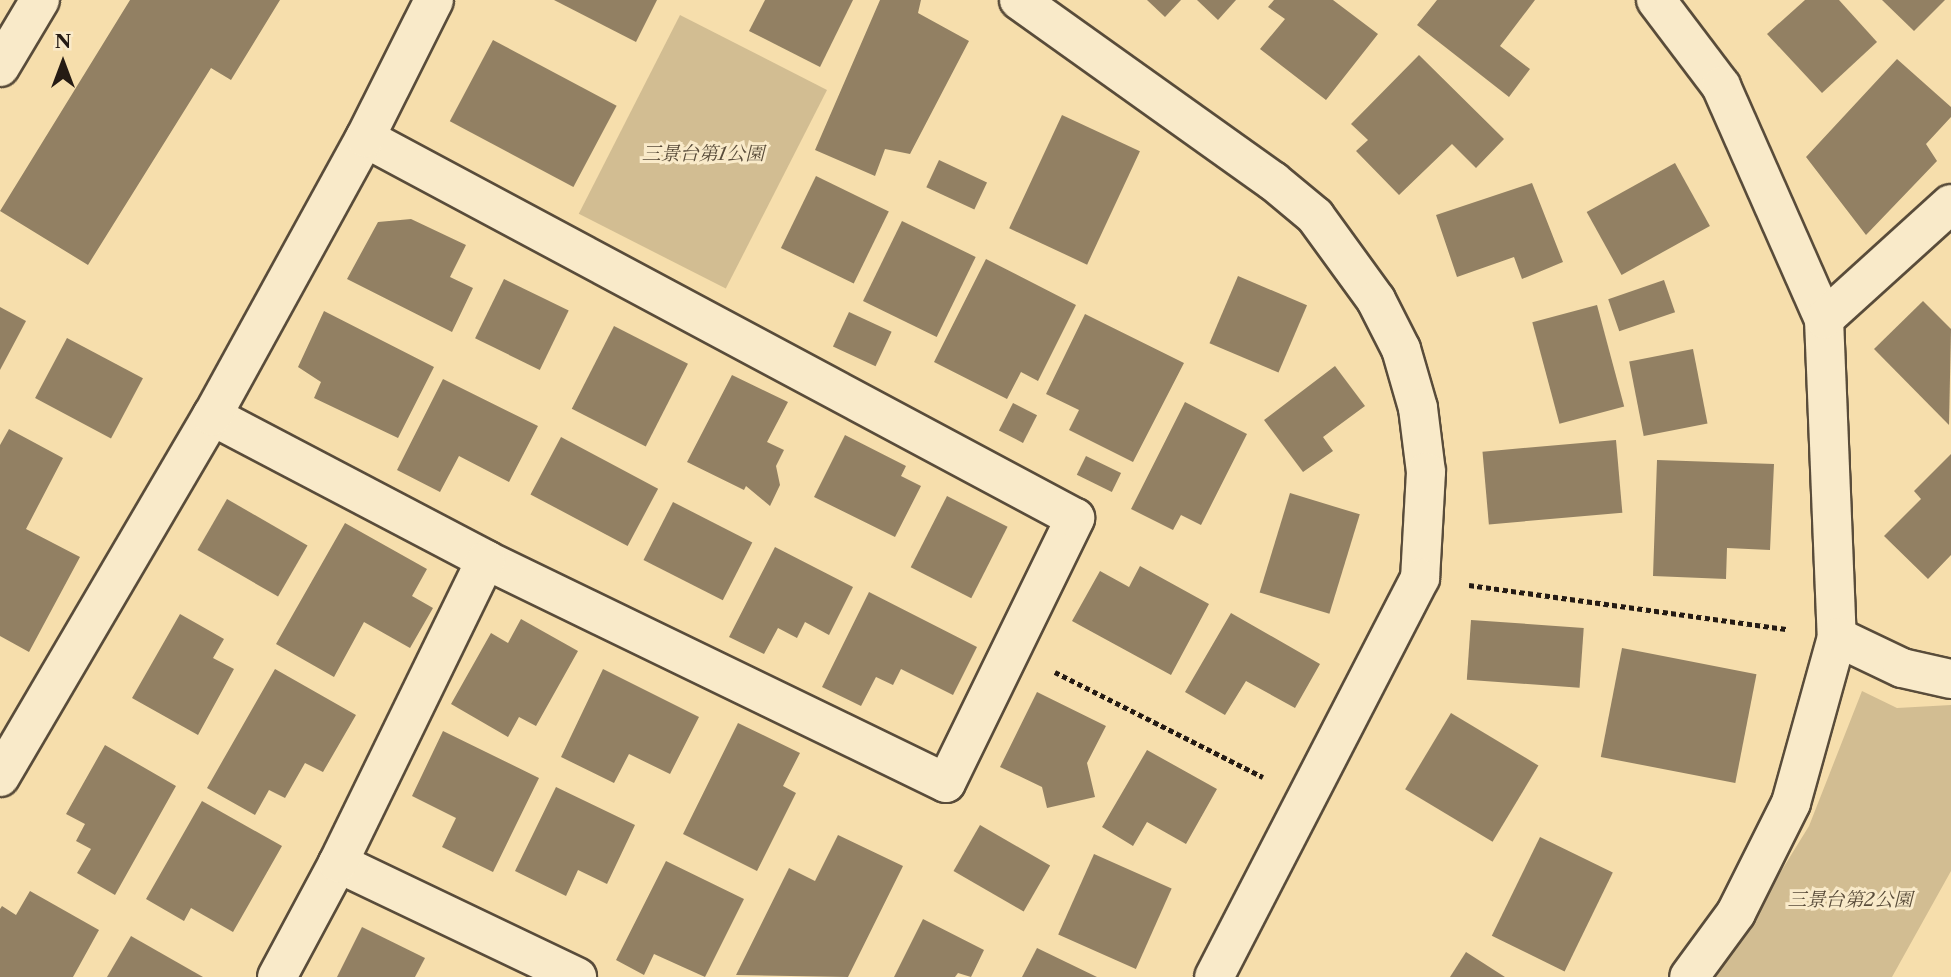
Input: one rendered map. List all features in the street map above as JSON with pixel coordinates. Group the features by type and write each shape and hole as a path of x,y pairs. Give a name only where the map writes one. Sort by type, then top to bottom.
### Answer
{"street":[{"path":"0,67 40,0"},
{"path":"0,777 212,416 365,138 434,0"},
{"path":"1656,0 1721,86 1824,319 1837,637 1791,803 1735,913 1689,977"},
{"path":"1044,7 1315,216 1356,270 1401,349 1418,408 1426,472 1420,578 1214,977"},
{"path":"212,416 486,560 946,783 1075,518 365,138"},
{"path":"1824,319 1951,204"},
{"path":"277,977 338,863 486,560"},
{"path":"1837,637 1902,668 1951,679"},
{"path":"338,863 576,977"}],"path":[{"path":"1420,578 1837,637"},
{"path":"1010,650 1307,798"}],"green space":[{"name":"三景台第1公園","path":"680,15 827,90 726,289 579,214"},
{"name":"三景台第2公園","path":"1862,691 1897,708 1951,705 1951,871 1892,977 1716,977 1809,826"}],"building":[{"path":"130,0 280,0 231,80 211,68 88,265 0,211"},
{"path":"554,0 657,0 636,42"},
{"path":"765,0 853,0 820,67 749,31"},
{"path":"880,0 921,0 918,13 969,41 910,154 885,149 875,176 815,150"},
{"path":"1147,0 1181,0 1165,17"},
{"path":"1197,0 1236,0 1218,20"},
{"path":"1274,0 1333,0 1378,34 1326,100 1260,49 1285,19 1268,7"},
{"path":"1437,0 1535,0 1500,46 1530,69 1509,97 1417,25"},
{"path":"1805,0 1839,0 1877,42 1822,93 1767,34"},
{"path":"1882,0 1945,0 1914,31"},
{"path":"493,40 617,106 573,187 450,121"},
{"path":"1419,55 1504,139 1476,168 1452,144 1399,195 1356,151 1368,140 1351,124"},
{"path":"1897,59 1951,107 1951,117 1926,144 1937,161 1866,235 1806,157"},
{"path":"1062,115 1140,151 1087,265 1009,228"},
{"path":"939,160 987,182 974,210 926,187"},
{"path":"1675,163 1710,226 1622,275 1587,212"},
{"path":"816,176 889,212 854,283 781,248"},
{"path":"1532,183 1563,262 1522,279 1514,257 1457,277 1436,215"},
{"path":"411,219 466,245 450,277 473,288 452,332 347,279 378,222"},
{"path":"902,221 976,257 937,337 863,301"},
{"path":"986,259 1076,305 1038,381 1021,372 1007,399 934,362"},
{"path":"1238,276 1307,305 1279,373 1209,343"},
{"path":"504,279 569,311 540,370 475,338"},
{"path":"1664,280 1675,312 1619,331 1608,299"},
{"path":"1923,301 1951,329 1949,425 1874,349"},
{"path":"1597,305 1624,406 1559,424 1532,322"},
{"path":"0,307 26,321 0,370"},
{"path":"324,311 434,367 398,438 314,398 321,382 298,367"},
{"path":"849,312 892,332 876,366 833,346"},
{"path":"1085,314 1184,363 1133,462 1069,430 1079,410 1046,394"},
{"path":"614,326 688,364 646,447 572,409"},
{"path":"67,338 143,378 111,438 35,398"},
{"path":"1693,349 1708,424 1644,436 1629,361"},
{"path":"1335,366 1365,406 1323,437 1333,451 1303,472 1264,420"},
{"path":"732,375 788,402 767,442 784,450 776,466 780,485 770,506 746,486 744,490 687,462"},
{"path":"443,379 538,426 509,482 459,456 440,492 397,470"},
{"path":"1185,402 1247,434 1201,525 1181,515 1173,530 1131,509"},
{"path":"1013,403 1037,415 1023,443 999,431"},
{"path":"9,429 63,458 26,529 80,557 29,652 0,636 0,445"},
{"path":"845,435 906,466 901,476 921,486 895,537 814,497"},
{"path":"561,437 658,489 628,546 530,494"},
{"path":"1616,440 1622,513 1489,524 1483,452"},
{"path":"1951,454 1951,555 1928,579 1884,536 1921,499 1914,491"},
{"path":"1086,456 1121,473 1112,492 1077,475"},
{"path":"1657,460 1774,464 1770,550 1727,548 1726,579 1653,576"},
{"path":"1290,493 1360,514 1329,614 1260,592"},
{"path":"947,496 1008,527 971,598 911,567"},
{"path":"227,499 308,546 278,597 198,550"},
{"path":"673,502 752,542 723,600 643,560"},
{"path":"345,523 427,569 412,596 433,608 410,648 364,622 334,677 276,644"},
{"path":"775,547 853,587 829,635 805,622 797,638 778,628 764,654 729,637"},
{"path":"1140,566 1209,604 1171,675 1072,621 1100,571 1129,587"},
{"path":"869,592 977,647 953,695 901,669 893,685 876,677 861,706 822,687"},
{"path":"1231,613 1320,664 1295,708 1246,681 1225,715 1185,692"},
{"path":"180,614 224,639 213,658 234,669 198,735 132,698"},
{"path":"521,619 578,651 536,726 519,717 508,737 451,704 491,633 508,643"},
{"path":"1471,620 1584,628 1580,688 1467,680"},
{"path":"1622,648 1756,674 1735,783 1601,757"},
{"path":"275,669 356,715 323,772 305,763 285,798 269,790 255,815 207,788"},
{"path":"603,669 699,717 670,774 629,754 614,783 561,757"},
{"path":"1037,692 1106,726 1087,763 1095,797 1047,808 1042,787 1000,767"},
{"path":"1451,713 1538,766 1493,842 1405,789"},
{"path":"738,723 800,753 783,786 796,793 757,871 683,834"},
{"path":"443,731 539,778 493,872 442,847 456,818 412,796"},
{"path":"105,745 176,786 115,895 77,873 91,849 76,841 85,824 66,814"},
{"path":"1147,750 1217,789 1186,844 1147,822 1133,846 1102,827"},
{"path":"556,787 635,825 607,884 578,870 566,896 515,871"},
{"path":"202,801 282,846 233,932 191,908 184,921 146,899"},
{"path":"980,825 1050,866 1024,911 954,871"},
{"path":"838,835 903,866 848,977 736,975 789,868 815,881"},
{"path":"1540,837 1613,873 1565,971 1492,936"},
{"path":"1094,854 1172,889 1136,969 1058,934"},
{"path":"666,861 744,899 705,977 654,954 644,975 616,960"},
{"path":"30,891 99,930 73,977 0,977 0,909 2,906 16,915"},
{"path":"923,919 984,950 971,977 958,973 955,977 894,977"},
{"path":"362,927 425,958 415,977 337,977"},
{"path":"131,936 203,977 107,977"},
{"path":"1037,948 1097,977 1022,977"},
{"path":"1466,952 1505,977 1450,977"}]}
